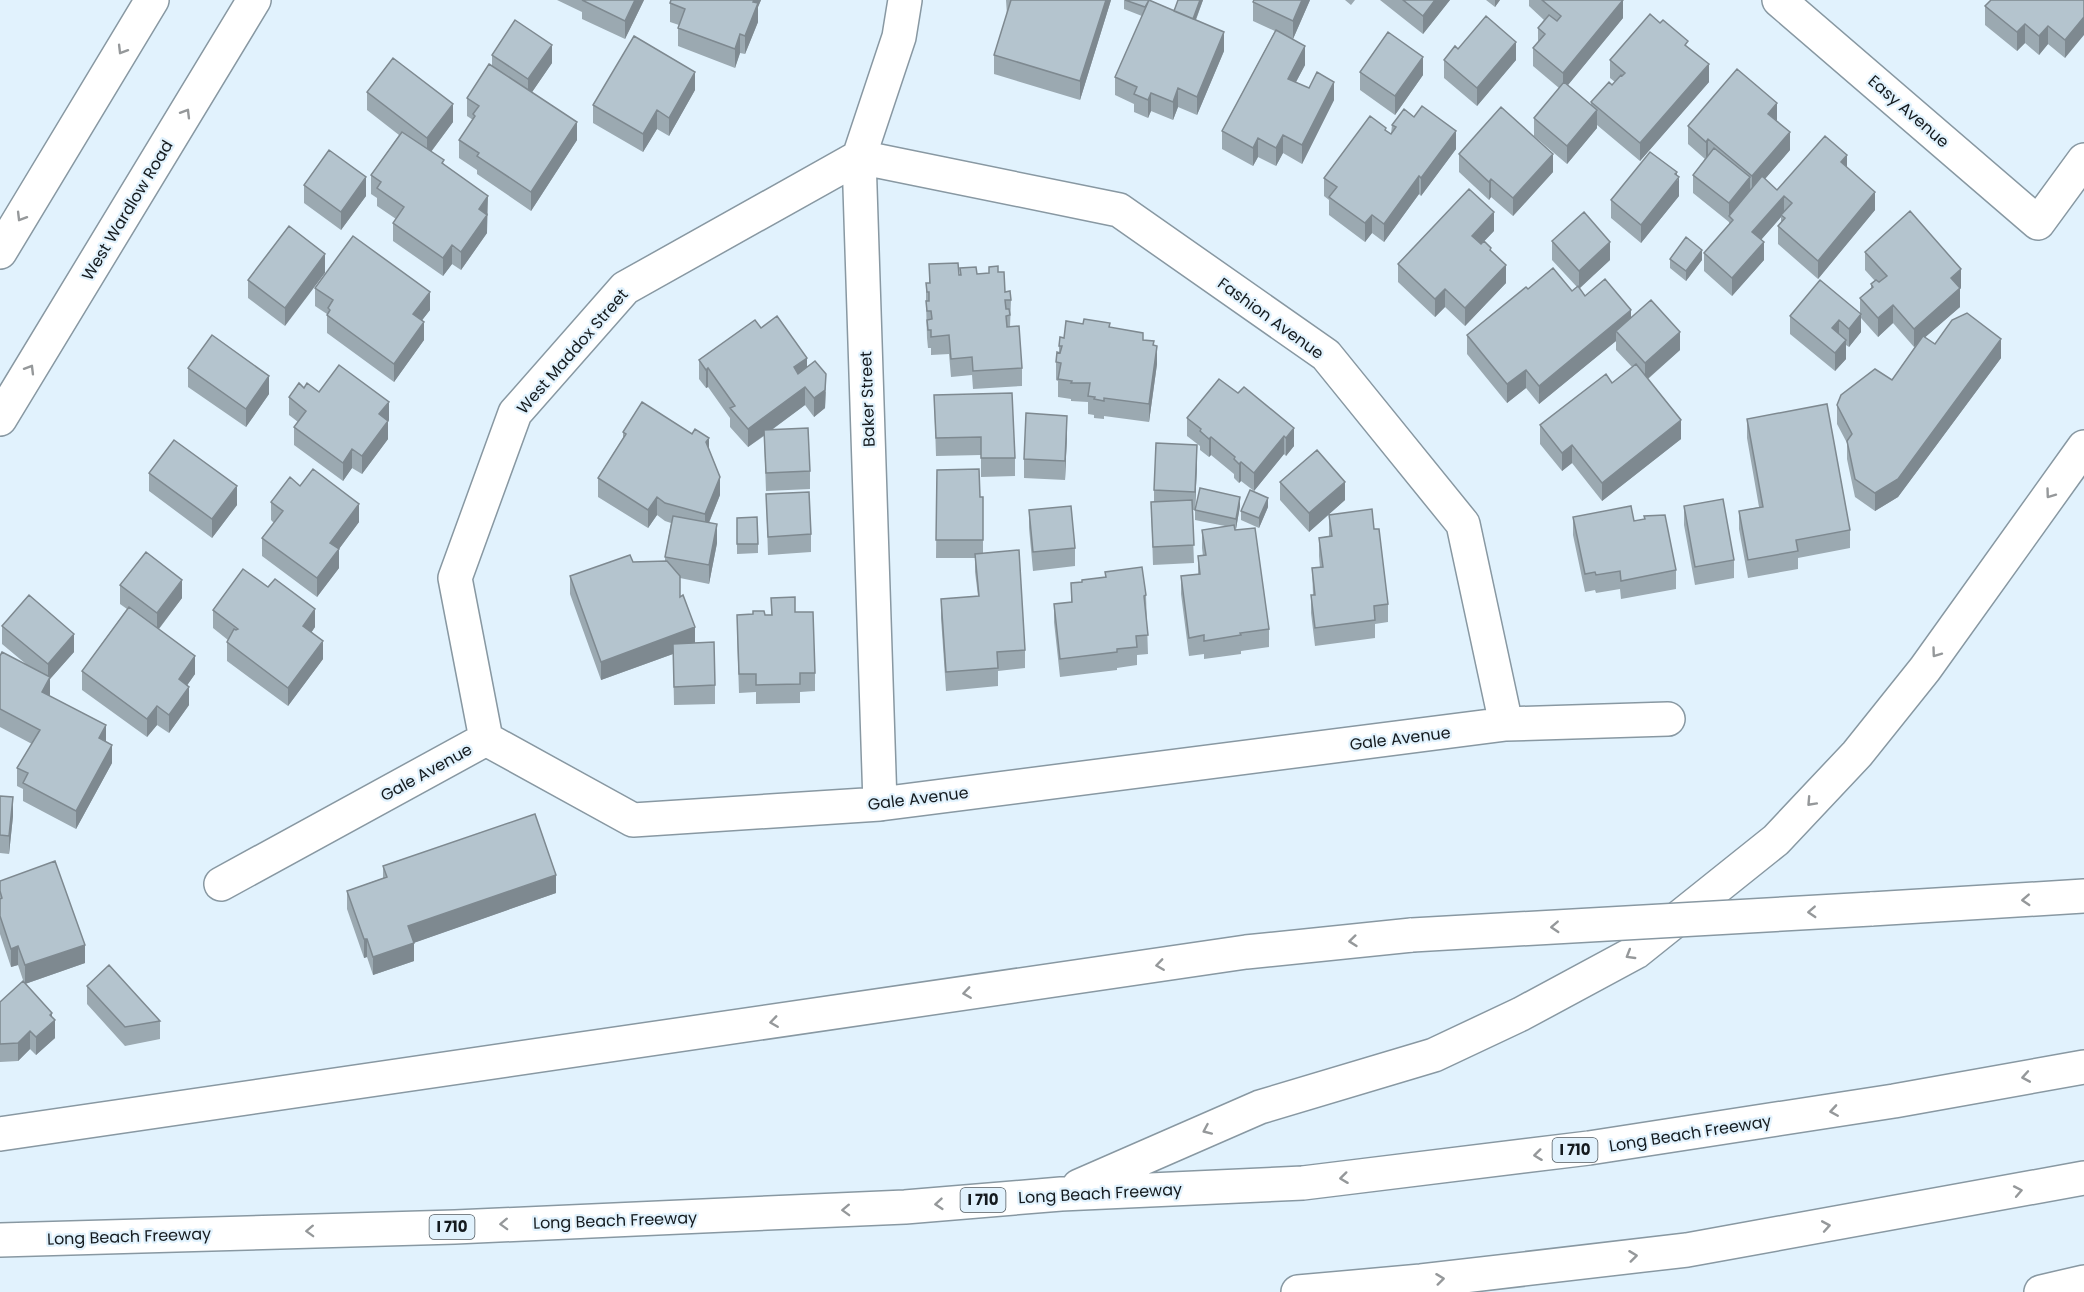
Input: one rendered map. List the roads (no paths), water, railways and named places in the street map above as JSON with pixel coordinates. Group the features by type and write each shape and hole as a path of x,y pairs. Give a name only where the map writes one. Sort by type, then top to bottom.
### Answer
{"main road":[{"path":"0,252 152,0"},
{"name":"West Wardlow Road","path":"0,420 254,0"},
{"name":"Baker Street","path":"880,804 859,157 899,37 905,0"},
{"name":"Easy Avenue","path":"1779,0 2038,223 2084,160"},
{"name":"Fashion Avenue","path":"859,157 1119,210 1326,355 1463,524 1506,724"},
{"name":"West Maddox Street","path":"486,739 455,578 515,413 625,288 859,157"},
{"path":"1060,1194 1260,1107 1434,1055 1521,1014 1636,952 1776,840 1857,754 1925,669 2084,447"},
{"name":"Gale Avenue","path":"221,885 486,739 633,820 880,804 1506,724 1668,719"},
{"path":"0,1134 1246,952 1412,935 2084,896"},
{"name":"Long Beach Freeway","path":"0,1240 503,1225 905,1207 1060,1194 1303,1183 1589,1148 1883,1103 2084,1066"},
{"path":"1298,1292 1421,1281 1687,1250 2084,1178"},
{"path":"2041,1292 2084,1282"}]}
